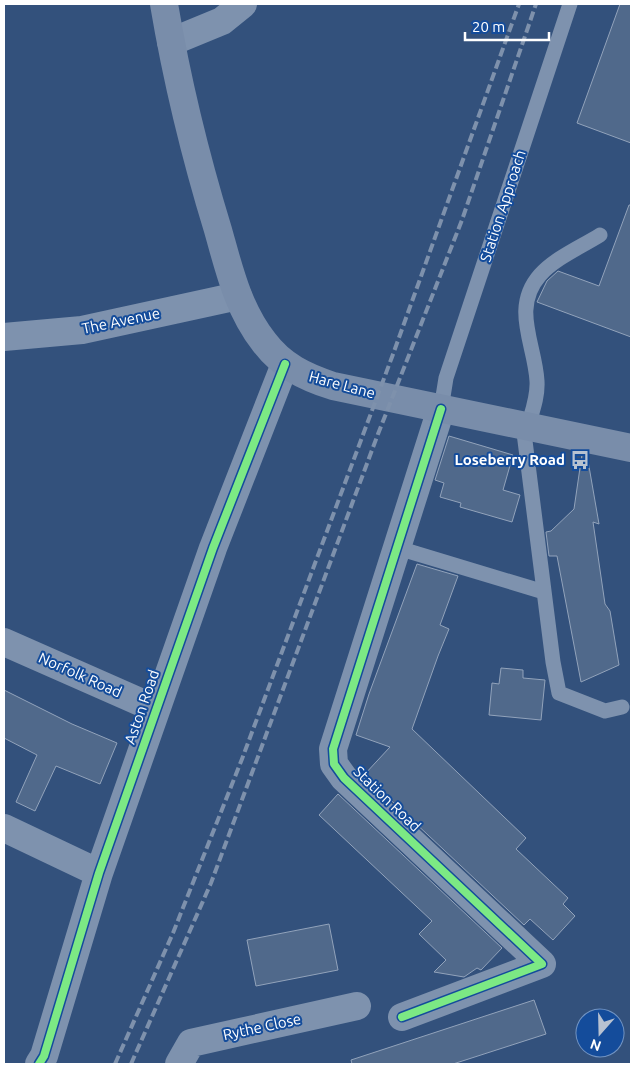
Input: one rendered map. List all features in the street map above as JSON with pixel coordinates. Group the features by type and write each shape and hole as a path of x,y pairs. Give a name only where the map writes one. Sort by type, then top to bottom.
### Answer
{"street":[{"name":"Hare Lane","path":"164,4 186,116 238,296 263,341 285,364 313,379 333,386 525,426 630,443"},
{"path":"171,42 222,21 243,4"},
{"name":"The Avenue","path":"4,337 82,330 238,296"},
{"name":"Aston Road","path":"40,1064 99,872 156,709 213,548 285,364"},
{"name":"Station Road","path":"402,1017 542,964 344,778 334,764 333,749 441,409"},
{"name":"Norfolk Road","path":"4,642 156,709"},
{"path":"4,828 99,872"},
{"name":"Rythe Close","path":"178,1064 191,1042 357,1006"}],"lane":[{"name":"Station Approach","path":"441,409 446,378 570,4"},
{"path":"600,235 547,268 535,282 530,293 524,316 534,360 537,390 525,426 544,592 559,694 605,711 622,707"},
{"path":"398,548 544,592"}],"building":[{"path":"620,4 631,4 631,143 577,123"},
{"path":"629,205 631,205 631,337 537,302 547,281 558,271 599,286"},
{"path":"449,436 513,455 503,490 520,495 512,522 460,507 461,503 440,497 444,483 435,480"},
{"path":"582,454 587,455 599,524 593,522 605,604 610,611 619,665 581,682 557,556 549,556 546,532 551,531 574,509"},
{"path":"417,564 458,576 440,625 449,629 412,729 526,838 516,849 568,898 563,904 575,916 553,940 530,919 524,925 364,775 390,747 356,735 369,694"},
{"path":"501,668 523,670 523,678 545,680 541,720 489,715 492,683 499,684"},
{"path":"4,690 72,724 117,743 100,784 56,766 35,811 16,802 37,755 4,738"},
{"path":"338,794 502,948 481,970 477,968 464,977 434,972 446,960 419,934 432,921 319,815"},
{"path":"329,924 338,970 256,986 247,940"},
{"path":"534,1000 546,1034 453,1064 352,1064 351,1060"}],"railway":[{"path":"115,1064 173,933 242,759 392,357 519,4"},
{"path":"131,1064 211,883 378,434 462,220 536,4"}],"cycle path":[{"path":"39,1064 44,1056 99,873 213,548 285,364"},
{"path":"402,1017 542,964 344,778 334,764 333,749 441,409"}],"place":[{"name":"Loseberry Road","path":"580,460"}]}
